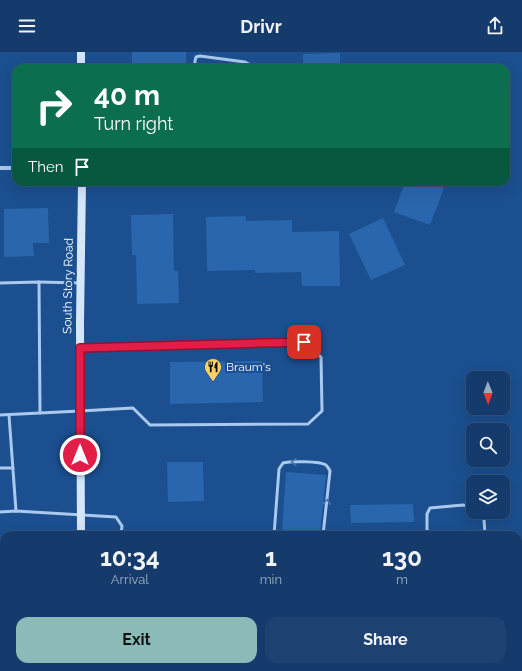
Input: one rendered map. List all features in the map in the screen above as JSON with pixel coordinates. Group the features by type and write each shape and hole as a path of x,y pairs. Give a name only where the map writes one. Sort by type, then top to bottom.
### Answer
{"main road":[{"path":"81,52 81,64"},
{"name":"South Story Road","path":"80,531 80,283 82,186"}],"street":[{"path":"0,168 12,168"}],"lane":[{"path":"195,64 196,57 200,56 245,62 248,64"},
{"path":"39,282 40,413"},
{"path":"0,283 80,283"},
{"path":"0,416 80,410 134,408 150,425 308,424 322,411 321,357 304,342 80,348"},
{"path":"9,415 16,511"},
{"path":"274,531 278,469 283,463 290,461 321,463 327,466 330,471 324,531"},
{"path":"0,468 13,468"},
{"path":"427,531 427,514 430,508 466,506"},
{"path":"0,512 16,511 116,517 122,526 121,531"},
{"path":"484,519 485,531"}],"building":[{"path":"132,52 186,52 186,64 132,64"},
{"path":"340,53 340,64 303,64 303,54"},
{"path":"404,186 439,186 444,188 430,225 394,212"},
{"path":"48,208 49,243 33,243 34,256 4,257 4,209"},
{"path":"173,214 174,271 178,271 179,303 137,304 136,255 132,255 131,215"},
{"path":"246,216 246,221 292,220 292,232 339,231 340,286 302,286 301,272 255,273 255,270 207,271 206,217"},
{"path":"383,218 405,265 371,280 349,234"},
{"path":"262,361 263,402 170,404 170,362"},
{"path":"167,462 203,462 204,501 168,502"},
{"path":"286,472 326,475 320,531 282,531"},
{"path":"413,504 414,522 351,523 350,505"}],"place":[{"name":"Braum's","path":"213,382"}],"route":[{"path":"80,455 80,348 304,342"}]}
